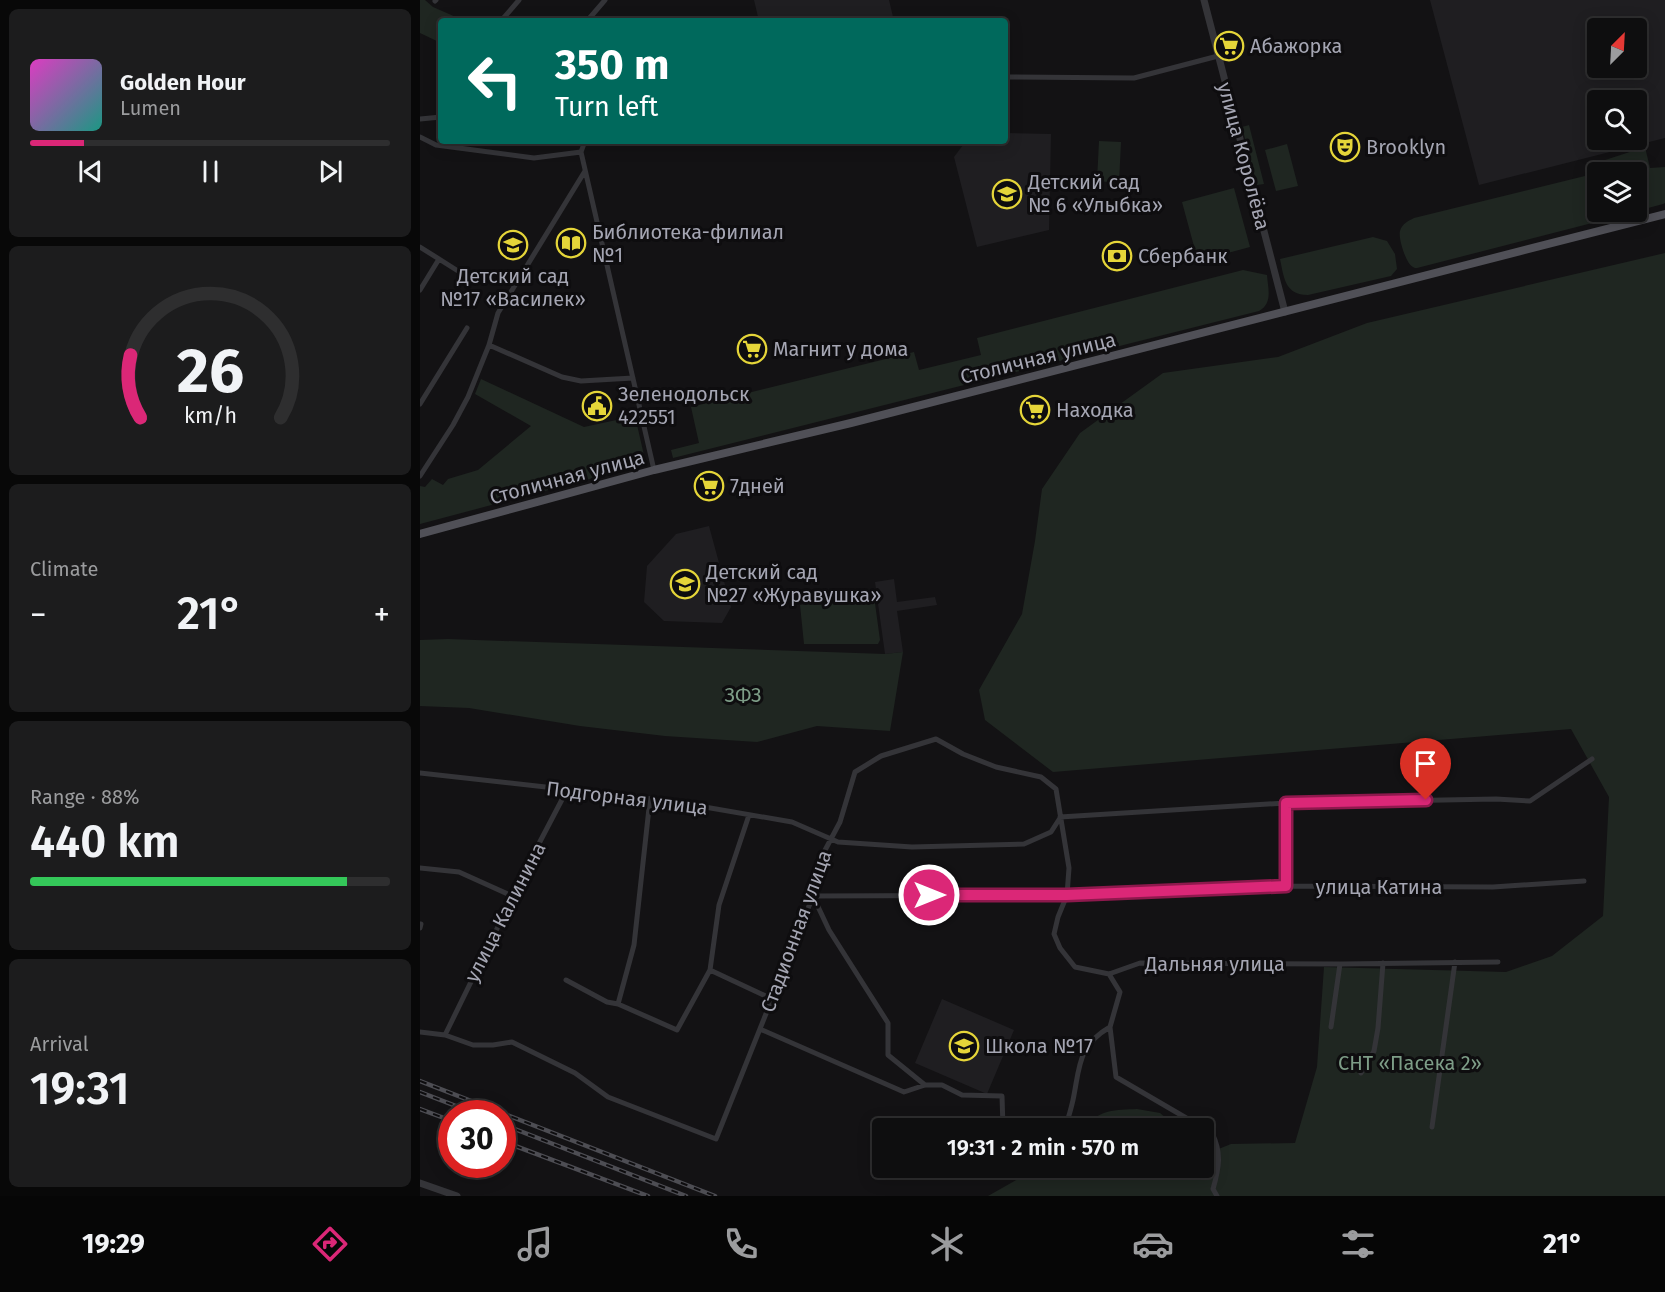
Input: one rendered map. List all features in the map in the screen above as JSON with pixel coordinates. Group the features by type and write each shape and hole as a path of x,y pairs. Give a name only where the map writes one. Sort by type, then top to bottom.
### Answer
{"main road":[{"name":"Столичная улица","path":"420,534 654,470 851,423 1665,214"}],"street":[{"path":"504,18 519,0"},
{"path":"590,18 605,0"},
{"name":"улица Королёва","path":"1204,0 1285,312"},
{"path":"1008,77 1134,78 1218,56"},
{"path":"420,119 438,117"},
{"path":"420,137 436,144 534,158 580,152"},
{"path":"584,144 580,152 654,470"},
{"path":"420,476 468,397 489,345 498,314 585,171"},
{"path":"420,247 458,271"},
{"path":"420,290 439,259"},
{"path":"420,404 467,328"},
{"path":"489,345 562,377 581,381 633,378"},
{"name":"Стадионная улица","path":"445,1035 473,1045 512,1042 575,1073 608,1097 716,1139 813,896 815,869 840,822 855,772 881,756 936,739 963,754 996,767 1041,777 1056,789 1060,816"},
{"path":"1217,1196 1213,1189 1219,1167 1216,1142 1212,1132 1116,1077 1110,1027 1120,992 1109,974 1075,967 1060,948 1054,934 1067,895 1069,868 1060,816 1286,803 1496,799 1530,801 1592,759"},
{"name":"Подгорная улица","path":"420,773 670,801 792,822 838,842 912,847 1024,844 1051,832 1060,816"},
{"name":"улица Калинина","path":"445,1035 512,896 567,790"},
{"path":"618,1004 634,945 650,799"},
{"path":"1286,803 1286,886"},
{"path":"566,980 607,1002 618,1004 677,1030 710,970 719,905 749,815"},
{"path":"420,868 459,872 512,896"},
{"name":"улица Катина","path":"813,896 1067,895 1286,886 1493,887 1584,881"},
{"path":"813,896 830,930 888,1023 888,1055 925,1085"},
{"path":"1432,1127 1455,962"},
{"name":"Дальняя улица","path":"1109,974 1140,963 1498,962"},
{"path":"1361,1073 1374,1051 1383,963"},
{"path":"1330,1027 1340,964"},
{"path":"710,970 772,999"},
{"path":"1068,1118 1073,1101 1078,1064 1095,1036 1110,1027"},
{"path":"760,1029 904,1092 925,1085 942,1085 962,1095 1002,1096 1003,1118"},
{"path":"420,1032 445,1035"},
{"path":"420,1183 457,1196"}],"shaded area":[{"path":"754,0 889,0 893,18 758,18"},
{"path":"1430,0 1665,0 1665,138 1647,143 1647,90 1587,90 1587,150 1618,150 1479,185"},
{"name":"Детский сад № 6 «Улыбка»","path":"1008,133 1051,134 1049,230 977,247 954,157 964,144 1008,144"},
{"name":"Детский сад №27 «Журавушка»","path":"709,526 731,607 722,623 664,621 644,602 647,566 676,534"},
{"path":"894,579 897,602 935,597 937,605 897,611 903,652 885,654 875,582"},
{"name":"Школа №17","path":"942,999 1014,1030 987,1094 915,1063"}],"green space":[{"path":"420,0 425,0 433,7 458,18 438,18 438,42 420,33"},
{"path":"1249,125 1264,184 1257,185 1242,127"},
{"path":"1099,141 1121,142 1119,183 1097,181"},
{"path":"1287,144 1298,186 1276,191 1265,150"},
{"path":"1636,150 1646,150 1650,168 1665,167 1665,203 1647,208 1647,162 1599,162"},
{"path":"1587,175 1587,222 1596,222 1414,268 1405,256 1400,231 1407,222 1414,218"},
{"path":"1234,188 1250,247 1198,261 1182,202"},
{"path":"1373,237 1387,241 1395,254 1397,269 1391,276 1308,295 1294,292 1287,284 1280,259"},
{"name":"СНТ «Пасека 2»","path":"1665,253 1665,1196 988,1196 1020,1178 1214,1178 1214,1151 1231,1144 1295,1143 1317,1067 1324,967 1506,972 1552,956 1603,916 1609,797 1571,729 1053,772 985,720 979,690 1022,614 1042,489 1080,433 1163,373 1278,357 1367,323"},
{"path":"1243,270 1267,275 1268,300 1259,311 673,458 671,450 699,443 691,407 914,352 919,370 981,355 977,338"},
{"path":"481,379 584,427 635,416 646,464 420,524 420,486 425,487 432,479 443,485 448,479 478,470 531,426 475,394"},
{"path":"869,589 874,596 880,640 878,644 804,644 800,605"},
{"name":"ЗФЗ","path":"448,639 885,654 903,652 890,731 817,726 757,742 665,736 580,726 469,708 420,706 420,640"},
{"path":"1137,1109 1160,1113 1166,1118 1095,1118 1115,1110"}],"railway":[{"path":"420,1081 715,1196"},
{"path":"420,1092 441,1100"},
{"path":"420,1109 438,1116"},
{"path":"516,1129 686,1196"},
{"path":"516,1146 648,1196"}],"place":[{"name":"Абажорка","path":"1229,46"},
{"name":"Brooklyn","path":"1345,147"},
{"name":"Детский сад № 6 «Улыбка»","path":"1007,194"},
{"name":"Библиотека-филиал №1","path":"571,243"},
{"name":"Детский сад №17 «Василек»","path":"513,245"},
{"name":"Сбербанк","path":"1117,256"},
{"name":"Магнит у дома","path":"752,349"},
{"name":"Зеленодольск 422551","path":"597,406"},
{"name":"Находка","path":"1035,410"},
{"name":"7дней","path":"709,486"},
{"name":"Детский сад №27 «Журавушка»","path":"685,584"},
{"name":"Школа №17","path":"964,1046"}],"route":[{"path":"929,895 1067,895 1286,886 1286,803 1426,800"}]}
